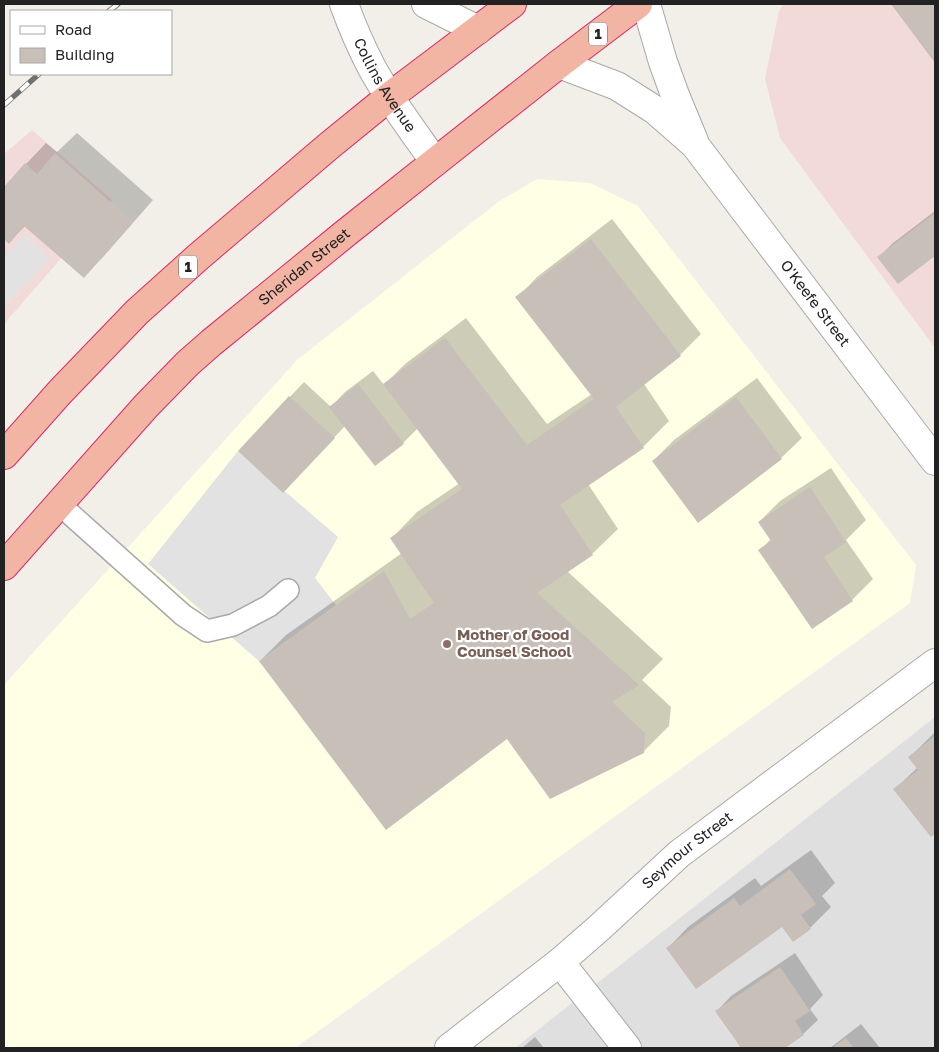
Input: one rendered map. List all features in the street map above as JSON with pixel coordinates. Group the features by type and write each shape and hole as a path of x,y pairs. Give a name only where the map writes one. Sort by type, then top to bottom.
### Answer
{"highway":[{"name":"1","path":"4,455 60,392 137,312 197,258 389,97 512,4"},
{"name":"Sheridan Street","path":"4,566 146,406 212,342 434,162 638,4"}],"street":[{"name":"Collins Avenue","path":"344,4 354,30 389,97 434,162"},
{"path":"426,4 478,30"},
{"name":"O'Keefe Street","path":"646,4 663,62 695,145"},
{"name":"O'Keefe Street","path":"559,64 618,86 655,110 695,145 935,462"},
{"name":"Seymour Street","path":"449,1048 560,962 679,854 935,663"},
{"path":"560,962 627,1048"}],"lane":[{"path":"59,504 183,616 207,631 233,625 269,606 288,590"}],"shaded area":[{"path":"783,4 935,4 935,348 780,138 765,79 779,11"},
{"path":"32,130 112,200 4,324 4,154"},
{"name":"Mother of Good Counsel School","path":"537,179 590,183 638,206 916,565 910,603 295,1048 4,1048 4,685 297,360 498,202"},
{"path":"25,234 50,258 4,307 4,256"},
{"path":"238,451 338,537 315,578 336,605 259,661 148,564"},
{"path":"935,717 935,1048 515,1048"}],"building":[{"path":"891,4 935,4 935,63"},
{"path":"55,153 133,222 84,278 24,226 9,244 4,239 4,187 25,163 37,174"},
{"path":"935,213 935,256 898,284 877,257"},
{"path":"591,239 681,356 616,407 644,448 560,505 593,555 537,593 639,685 612,702 645,733 644,753 550,799 507,739 386,830 259,661 384,571 410,619 434,603 390,538 462,489 383,384 445,338 527,445 594,399 515,297"},
{"path":"358,384 404,444 375,466 329,407"},
{"path":"289,396 335,438 283,493 238,451"},
{"path":"736,397 782,459 698,523 652,461"},
{"path":"810,487 846,542 824,557 853,601 812,629 758,550 771,541 758,522"},
{"path":"935,736 935,834 931,837 893,789 918,770 908,757"},
{"path":"790,869 816,904 801,915 811,929 793,942 782,927 696,989 666,948 734,898 740,906"},
{"path":"780,967 810,1011 795,1021 804,1035 785,1048 741,1048 715,1011"},
{"path":"846,1038 854,1048 832,1048"}],"railway":[{"path":"110,10 118,4"},
{"path":"4,105 38,75"}],"place":[{"name":"Mother of Good Counsel School","path":"447,644"}]}
